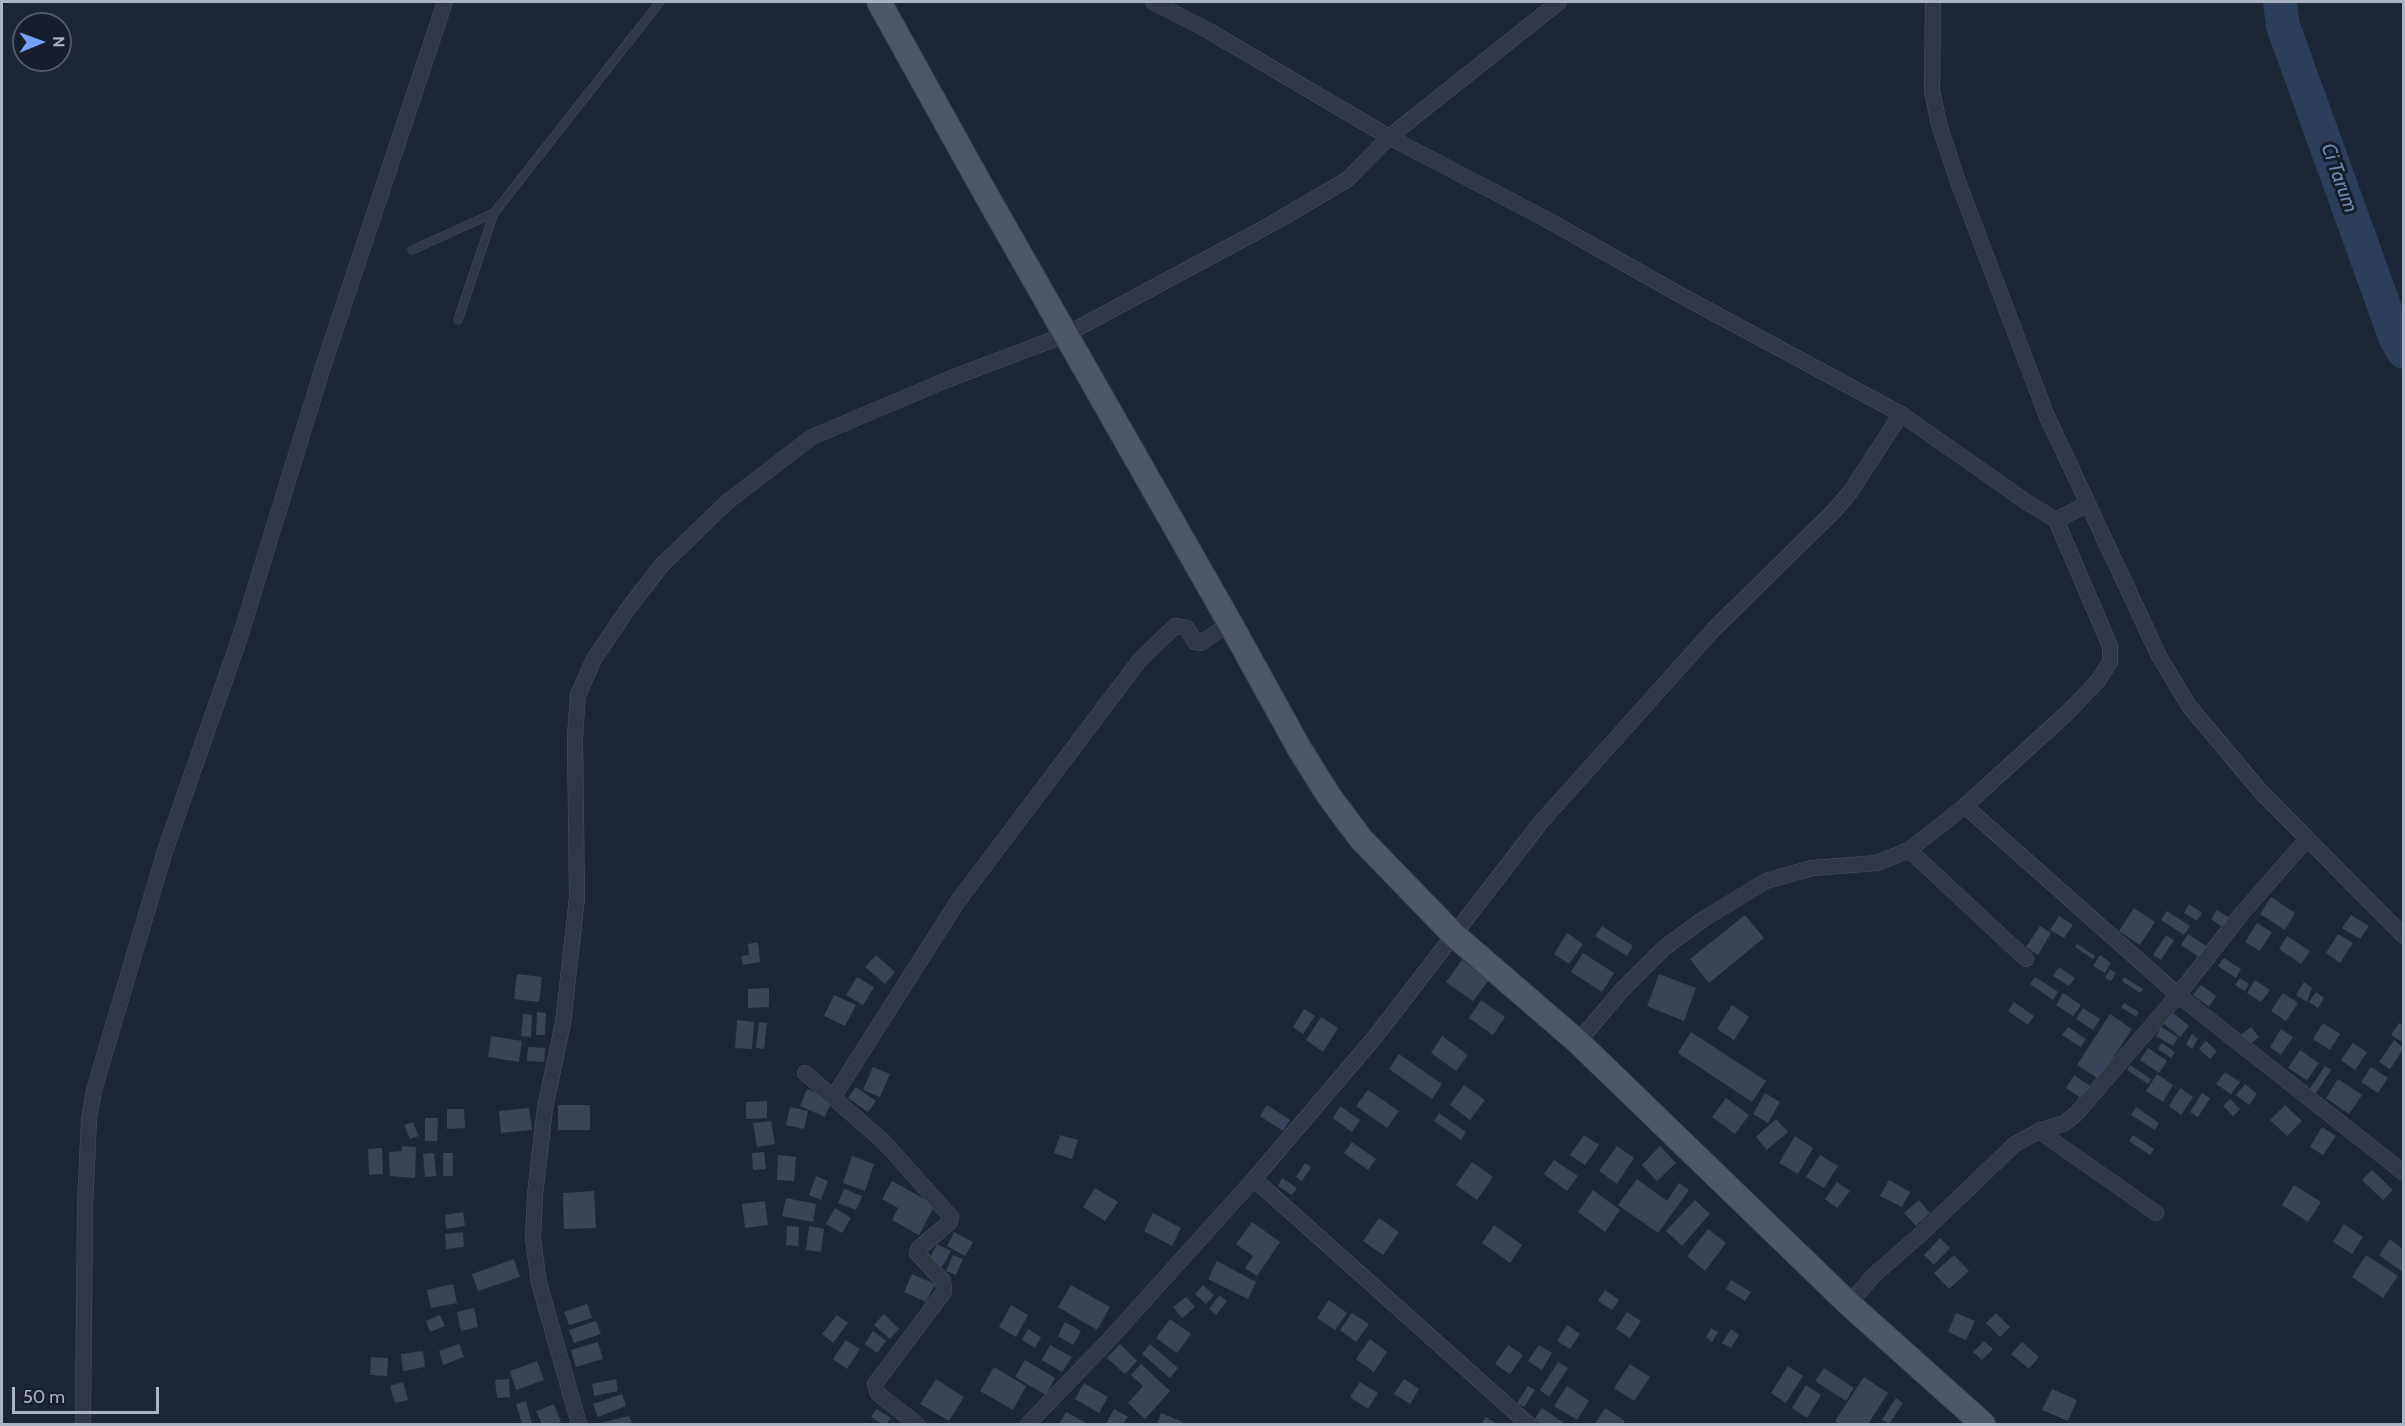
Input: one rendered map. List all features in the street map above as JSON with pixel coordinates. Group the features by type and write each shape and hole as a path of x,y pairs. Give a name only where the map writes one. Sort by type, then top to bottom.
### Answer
{"main road":[{"path":"879,2 1299,748 1329,796 1361,839 1454,935 1578,1042 1849,1304 1983,1425"}],"street":[{"path":"83,1425 85,1206 89,1120 94,1090 165,850 240,638 324,367 446,2"},
{"path":"1153,2 1209,31 1389,137 1544,218 1684,297 1901,414 2056,520 2110,646 2110,662 2098,681 2067,713 1965,806 1909,850 1877,863 1812,868 1766,881 1702,920 1664,948 1621,991 1578,1042"},
{"path":"579,1425 539,1283 533,1239 535,1195 545,1108 563,1023 578,898 575,737 578,695 594,658 627,610 661,566 727,502 812,437 949,379 1065,335 1277,221 1348,179 1389,137 1559,2"},
{"path":"1933,2 1932,91 1939,124 1957,179 2046,414 2159,656 2189,706 2262,793 2403,936"},
{"path":"1028,1425 1108,1341 1254,1179 1375,1037 1541,822 1706,638 1835,510 1851,491 1901,414"},
{"path":"2056,520 2088,504"},
{"path":"834,1096 958,901 1140,661 1175,626 1187,628 1195,642 1201,643 1230,623"},
{"path":"1965,806 2178,995 2403,1173"},
{"path":"1849,1304 1874,1275 1921,1234 2015,1144 2039,1131 2065,1123 2077,1113 2178,995 2243,912 2307,839"},
{"path":"1909,850 2026,959"},
{"path":"805,1072 884,1142 951,1217 949,1223 917,1252 943,1281 944,1292 875,1384 878,1394 916,1425"},
{"path":"2039,1131 2156,1213"},
{"path":"1254,1179 1528,1425"}],"lane":[{"path":"458,320 494,213 660,2"},
{"path":"412,250 494,213"}],"building":[{"path":"2271,897 2295,913 2285,930 2260,914"},
{"path":"2189,904 2202,913 2197,921 2184,913"},
{"path":"2134,908 2155,922 2140,945 2119,931"},
{"path":"2217,910 2230,918 2224,928 2211,919"},
{"path":"2167,911 2190,926 2184,935 2161,920"},
{"path":"1745,915 1764,938 1709,983 1690,959"},
{"path":"2351,915 2369,926 2360,939 2342,928"},
{"path":"2059,916 2073,925 2064,938 2050,930"},
{"path":"2257,923 2272,932 2260,951 2245,942"},
{"path":"1602,926 1633,946 1627,956 1595,936"},
{"path":"2040,926 2051,933 2038,955 2026,947"},
{"path":"1567,933 1583,944 1569,964 1554,954"},
{"path":"2188,934 2209,948 2202,959 2181,945"},
{"path":"2338,934 2353,943 2340,963 2326,953"},
{"path":"2166,935 2174,940 2161,960 2153,955"},
{"path":"2287,936 2310,951 2301,964 2279,949"},
{"path":"758,942 760,962 743,965 741,956 749,955 748,944"},
{"path":"2077,944 2095,956 2093,959 2075,947"},
{"path":"1583,953 1614,973 1602,992 1571,972"},
{"path":"876,955 895,972 885,984 865,967"},
{"path":"2100,955 2111,963 2105,973 2093,966"},
{"path":"2224,958 2241,969 2236,978 2218,966"},
{"path":"1462,960 1489,980 1473,1001 1446,982"},
{"path":"2059,967 2075,978 2069,986 2053,976"},
{"path":"2110,969 2116,973 2111,981 2105,978"},
{"path":"517,974 542,977 539,1002 514,999"},
{"path":"1659,974 1696,988 1684,1021 1647,1006"},
{"path":"857,977 874,987 863,1005 846,995"},
{"path":"2035,977 2058,992 2053,1000 2030,984"},
{"path":"2124,977 2143,989 2140,993 2122,981"},
{"path":"2240,978 2249,984 2245,991 2235,985"},
{"path":"2255,980 2270,990 2261,1002 2247,993"},
{"path":"2304,982 2312,988 2307,1002 2296,995"},
{"path":"2201,985 2216,996 2209,1007 2193,995"},
{"path":"769,988 769,1007 748,1008 748,989"},
{"path":"2316,992 2324,998 2318,1008 2309,1002"},
{"path":"2063,993 2081,1005 2073,1016 2056,1005"},
{"path":"2283,993 2298,1003 2286,1021 2271,1011"},
{"path":"834,995 856,1005 845,1026 824,1016"},
{"path":"1481,1000 1505,1017 1493,1035 1469,1018"},
{"path":"2014,1002 2034,1016 2028,1025 2008,1011"},
{"path":"2124,1003 2139,1012 2136,1017 2121,1007"},
{"path":"1732,1005 1749,1017 1734,1040 1717,1029"},
{"path":"2083,1008 2100,1019 2093,1030 2076,1019"},
{"path":"1304,1009 1315,1016 1303,1034 1293,1027"},
{"path":"537,1012 546,1013 545,1035 536,1035"},
{"path":"2172,1012 2189,1026 2180,1037 2163,1023"},
{"path":"523,1014 532,1015 531,1037 521,1036"},
{"path":"2110,1014 2132,1029 2099,1079 2077,1065"},
{"path":"1321,1017 1338,1028 1323,1052 1306,1040"},
{"path":"737,1020 754,1022 752,1049 735,1048"},
{"path":"759,1022 767,1023 764,1049 756,1048"},
{"path":"2323,1023 2340,1034 2330,1050 2313,1039"},
{"path":"2399,1023 2404,1026 2404,1043 2391,1035"},
{"path":"2068,1027 2086,1039 2081,1047 2062,1035"},
{"path":"2161,1027 2178,1037 2173,1046 2156,1036"},
{"path":"2251,1027 2259,1037 2249,1045 2241,1035"},
{"path":"2281,1029 2293,1037 2281,1055 2270,1047"},
{"path":"1691,1032 1766,1081 1752,1102 1678,1053"},
{"path":"2192,1034 2198,1039 2192,1049 2186,1044"},
{"path":"491,1036 522,1041 519,1062 488,1057"},
{"path":"1442,1036 1468,1055 1456,1071 1431,1053"},
{"path":"2394,1040 2404,1048 2390,1069 2379,1062"},
{"path":"2206,1041 2217,1051 2210,1059 2199,1049"},
{"path":"2162,1043 2175,1052 2171,1058 2158,1049"},
{"path":"2353,1043 2367,1052 2355,1070 2341,1060"},
{"path":"528,1047 545,1048 544,1062 527,1061"},
{"path":"2148,1048 2167,1061 2159,1073 2140,1060"},
{"path":"2300,1050 2319,1063 2307,1080 2288,1068"},
{"path":"1399,1054 1442,1084 1432,1099 1389,1069"},
{"path":"2130,1065 2151,1079 2148,1084 2127,1070"},
{"path":"2325,1066 2331,1070 2315,1095 2309,1090"},
{"path":"873,1067 890,1074 880,1097 863,1090"},
{"path":"2371,1067 2388,1078 2378,1093 2361,1082"},
{"path":"2225,1072 2240,1082 2231,1094 2216,1084"},
{"path":"2157,1074 2173,1085 2163,1102 2146,1091"},
{"path":"2074,1075 2090,1086 2082,1099 2066,1088"},
{"path":"2338,1079 2362,1095 2349,1114 2326,1098"},
{"path":"2245,1084 2257,1094 2249,1105 2236,1095"},
{"path":"1464,1085 1485,1100 1470,1120 1450,1105"},
{"path":"856,1087 876,1101 868,1112 848,1098"},
{"path":"2180,1088 2193,1097 2181,1115 2169,1106"},
{"path":"807,1089 832,1100 825,1117 800,1106"},
{"path":"1368,1090 1399,1111 1387,1128 1356,1106"},
{"path":"1765,1093 1780,1102 1768,1123 1753,1114"},
{"path":"2202,1093 2210,1098 2198,1117 2190,1112"},
{"path":"1726,1098 1749,1115 1735,1134 1712,1117"},
{"path":"2230,1099 2240,1109 2233,1116 2223,1106"},
{"path":"767,1101 767,1118 746,1119 746,1102"},
{"path":"558,1105 590,1105 590,1130 558,1130"},
{"path":"1267,1105 1290,1120 1283,1131 1260,1116"},
{"path":"2285,1105 2302,1121 2287,1136 2270,1120"},
{"path":"1340,1106 1360,1120 1352,1132 1333,1118"},
{"path":"790,1107 808,1111 804,1129 786,1125"},
{"path":"2136,1107 2159,1123 2155,1130 2131,1115"},
{"path":"529,1108 532,1130 501,1133 499,1111"},
{"path":"447,1109 464,1109 465,1128 447,1129"},
{"path":"1439,1113 1466,1132 1461,1140 1434,1121"},
{"path":"425,1118 438,1118 437,1141 425,1141"},
{"path":"1776,1119 1788,1132 1767,1150 1756,1137"},
{"path":"771,1121 775,1144 757,1147 753,1123"},
{"path":"413,1122 419,1136 410,1139 404,1125"},
{"path":"2322,1127 2336,1136 2323,1155 2310,1147"},
{"path":"1060,1135 1078,1140 1072,1159 1054,1153"},
{"path":"1584,1135 1599,1145 1585,1165 1570,1155"},
{"path":"2133,1135 2154,1149 2150,1155 2129,1141"},
{"path":"1795,1136 1813,1148 1798,1174 1779,1163"},
{"path":"1352,1142 1376,1159 1368,1170 1344,1153"},
{"path":"402,1146 416,1147 415,1178 390,1176 389,1152 402,1151"},
{"path":"1617,1146 1634,1158 1617,1184 1599,1171"},
{"path":"1660,1146 1676,1163 1657,1181 1642,1165"},
{"path":"382,1148 383,1174 369,1175 368,1149"},
{"path":"764,1152 766,1169 753,1170 752,1153"},
{"path":"434,1153 436,1176 425,1177 423,1154"},
{"path":"443,1153 453,1153 453,1176 443,1176"},
{"path":"778,1155 796,1157 794,1181 777,1180"},
{"path":"1820,1155 1838,1166 1824,1188 1806,1177"},
{"path":"852,1156 874,1164 865,1191 843,1183"},
{"path":"1554,1160 1578,1176 1567,1191 1544,1174"},
{"path":"1472,1162 1493,1177 1477,1200 1456,1185"},
{"path":"1305,1163 1311,1167 1302,1181 1296,1177"},
{"path":"2372,1170 2393,1190 2383,1200 2362,1180"},
{"path":"816,1176 828,1181 821,1200 809,1195"},
{"path":"1282,1178 1297,1188 1292,1195 1278,1186"},
{"path":"1637,1179 1667,1201 1679,1183 1689,1190 1658,1233 1618,1205"},
{"path":"1889,1180 1910,1192 1902,1207 1880,1196"},
{"path":"892,1181 935,1205 919,1235 892,1220 898,1208 882,1199"},
{"path":"1837,1182 1850,1191 1837,1208 1825,1199"},
{"path":"2294,1185 2321,1202 2308,1222 2282,1205"},
{"path":"1095,1188 1118,1202 1105,1221 1083,1207"},
{"path":"844,1189 862,1196 856,1210 838,1203"},
{"path":"1593,1190 1620,1210 1605,1232 1578,1212"},
{"path":"594,1191 596,1228 564,1229 563,1193"},
{"path":"786,1198 816,1204 813,1222 782,1216"},
{"path":"1695,1200 1710,1214 1682,1246 1666,1231"},
{"path":"1919,1200 1930,1213 1916,1226 1904,1213"},
{"path":"765,1201 768,1225 745,1228 742,1204"},
{"path":"835,1208 851,1218 842,1233 826,1224"},
{"path":"463,1212 465,1226 446,1229 445,1215"},
{"path":"1153,1213 1181,1228 1172,1246 1144,1231"},
{"path":"1379,1218 1399,1232 1383,1255 1363,1241"},
{"path":"1252,1222 1280,1242 1257,1276 1245,1268 1253,1256 1236,1244"},
{"path":"2344,1224 2363,1237 2352,1254 2333,1242"},
{"path":"1494,1225 1522,1245 1510,1263 1482,1243"},
{"path":"787,1226 799,1227 798,1246 786,1245"},
{"path":"809,1226 824,1229 821,1252 806,1250"},
{"path":"1708,1229 1726,1243 1705,1271 1687,1256"},
{"path":"463,1232 464,1247 446,1249 445,1234"},
{"path":"954,1232 973,1242 965,1256 947,1246"},
{"path":"1940,1238 1950,1248 1934,1265 1924,1255"},
{"path":"2390,1239 2404,1250 2404,1273 2379,1255"},
{"path":"937,1244 951,1251 942,1267 929,1260"},
{"path":"953,1255 963,1259 956,1275 946,1271"},
{"path":"1954,1255 1969,1271 1949,1289 1934,1273"},
{"path":"2366,1255 2398,1276 2383,1298 2352,1277"},
{"path":"514,1259 520,1277 478,1291 472,1274"},
{"path":"1217,1261 1256,1282 1248,1299 1208,1279"},
{"path":"912,1274 935,1284 926,1302 904,1292"},
{"path":"1731,1280 1751,1292 1745,1301 1726,1289"},
{"path":"453,1284 457,1303 431,1308 427,1290"},
{"path":"1071,1285 1110,1307 1097,1330 1058,1307"},
{"path":"1203,1285 1214,1295 1206,1304 1195,1294"},
{"path":"1605,1290 1619,1300 1612,1310 1598,1301"},
{"path":"1219,1295 1227,1301 1216,1315 1209,1309"},
{"path":"1186,1297 1195,1307 1182,1318 1173,1307"},
{"path":"1329,1300 1347,1313 1335,1330 1317,1318"},
{"path":"587,1304 592,1318 569,1325 564,1312"},
{"path":"1011,1305 1028,1315 1016,1337 999,1327"},
{"path":"474,1308 478,1327 461,1331 457,1312"},
{"path":"1627,1312 1641,1321 1630,1338 1616,1329"},
{"path":"1352,1313 1369,1324 1356,1342 1340,1330"},
{"path":"1956,1313 1975,1321 1966,1340 1948,1332"},
{"path":"1996,1313 2010,1327 2000,1337 1986,1323"},
{"path":"884,1314 899,1329 890,1339 874,1325"},
{"path":"440,1315 445,1326 430,1332 426,1321"},
{"path":"837,1315 848,1323 833,1343 822,1334"},
{"path":"1170,1319 1191,1334 1177,1353 1156,1338"},
{"path":"596,1321 601,1334 574,1343 569,1330"},
{"path":"1065,1322 1081,1331 1073,1345 1058,1336"},
{"path":"1567,1325 1580,1334 1570,1349 1557,1341"},
{"path":"1711,1328 1718,1332 1712,1342 1706,1337"},
{"path":"1028,1329 1041,1337 1035,1348 1022,1340"},
{"path":"1731,1329 1739,1335 1731,1348 1722,1343"},
{"path":"873,1331 886,1341 877,1353 865,1344"},
{"path":"1370,1339 1387,1352 1374,1372 1356,1359"},
{"path":"846,1340 860,1349 847,1369 833,1359"},
{"path":"1984,1341 1993,1349 1982,1360 1973,1352"},
{"path":"598,1342 603,1359 576,1367 571,1350"},
{"path":"2022,1342 2039,1357 2029,1369 2011,1354"},
{"path":"459,1344 464,1357 443,1365 439,1351"},
{"path":"1120,1344 1137,1361 1125,1374 1107,1358"},
{"path":"1150,1344 1178,1368 1170,1378 1142,1354"},
{"path":"1050,1345 1072,1357 1062,1372 1042,1360"},
{"path":"1508,1345 1523,1355 1510,1374 1495,1364"},
{"path":"1539,1345 1552,1353 1542,1370 1528,1361"},
{"path":"423,1351 425,1367 403,1371 401,1354"},
{"path":"371,1357 388,1358 387,1376 370,1375"},
{"path":"1025,1360 1055,1378 1046,1395 1015,1377"},
{"path":"537,1361 544,1380 516,1390 510,1371"},
{"path":"1558,1362 1568,1368 1549,1397 1540,1390"},
{"path":"1141,1364 1170,1391 1145,1419 1128,1403 1143,1386 1131,1375"},
{"path":"1630,1364 1650,1377 1634,1401 1614,1388"},
{"path":"1788,1366 1803,1376 1786,1403 1771,1393"},
{"path":"994,1367 1026,1386 1013,1410 980,1391"},
{"path":"1824,1368 1854,1388 1846,1401 1815,1381"},
{"path":"1864,1377 1888,1393 1868,1424 1840,1424 1835,1421"},
{"path":"509,1379 510,1397 497,1398 495,1380"},
{"path":"616,1379 618,1391 594,1396 592,1384"},
{"path":"936,1379 964,1397 949,1421 920,1404"},
{"path":"1404,1379 1419,1389 1410,1404 1394,1394"},
{"path":"403,1382 408,1400 395,1403 390,1386"},
{"path":"1360,1382 1378,1393 1368,1409 1350,1397"},
{"path":"1084,1383 1108,1397 1099,1413 1075,1399"},
{"path":"1806,1385 1821,1395 1807,1418 1792,1408"},
{"path":"1528,1386 1535,1390 1524,1407 1517,1403"},
{"path":"1567,1386 1589,1401 1577,1420 1554,1406"},
{"path":"2052,1389 2077,1400 2068,1421 2042,1410"},
{"path":"622,1394 626,1406 598,1417 593,1404"},
{"path":"1896,1398 1903,1403 1889,1424 1882,1420"},
{"path":"526,1401 532,1424 522,1424 516,1404"},
{"path":"554,1404 561,1422 542,1424 536,1411"},
{"path":"1542,1408 1564,1423 1540,1424 1534,1420"},
{"path":"1605,1408 1625,1421 1623,1424 1595,1424"},
{"path":"876,1409 891,1418 886,1424 871,1417"},
{"path":"1114,1409 1128,1417 1123,1424 1106,1424"},
{"path":"1066,1412 1088,1424 1059,1424"},
{"path":"1161,1413 1183,1422 1182,1424 1157,1424"},
{"path":"629,1416 632,1424 597,1424"},
{"path":"1486,1417 1497,1424 1481,1424"}],"waterway":[{"name":"Ci Tarum","path":"2280,2 2283,26 2396,339 2404,352"}]}
